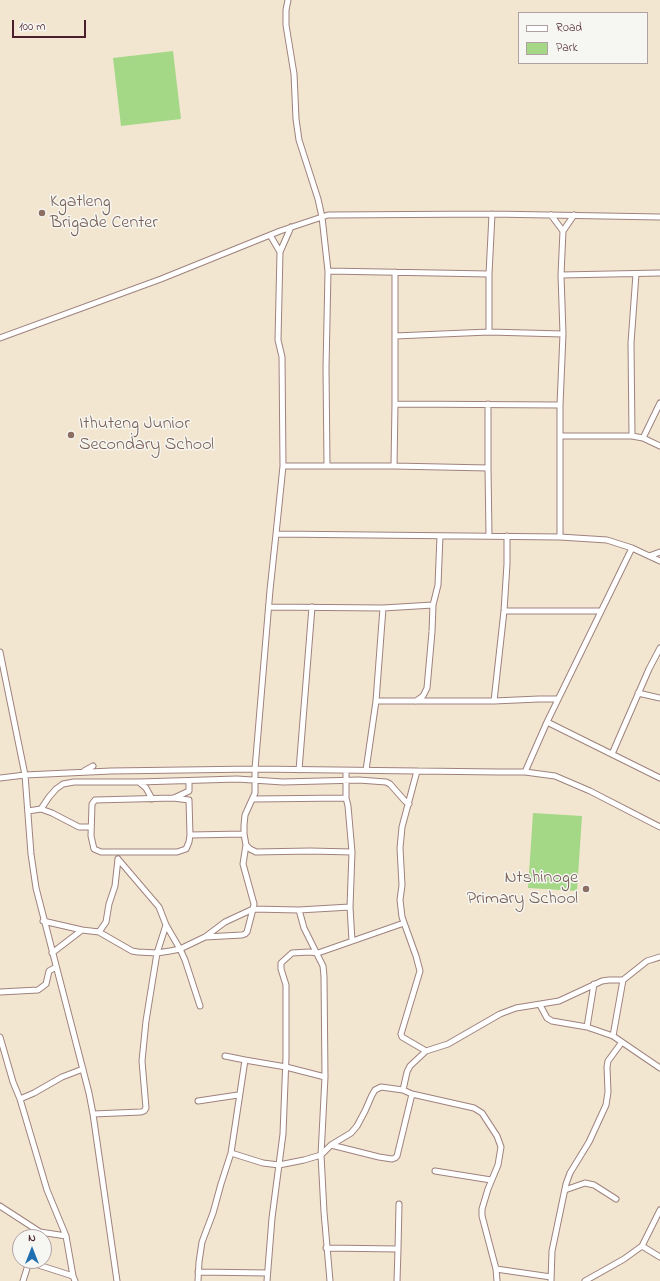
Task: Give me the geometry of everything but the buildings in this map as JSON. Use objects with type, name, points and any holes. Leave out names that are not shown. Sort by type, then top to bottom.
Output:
[{"type":"street","points":[[288,0],[286,25],[294,74],[296,118],[299,140],[308,171],[314,185],[322,217],[328,271],[326,368],[327,466]]},
{"type":"street","points":[[490,332],[489,274],[492,214]]},
{"type":"street","points":[[0,338],[161,279],[291,227],[322,217],[334,215],[492,214],[660,217]]},
{"type":"street","points":[[551,215],[563,231]]},
{"type":"street","points":[[560,537],[560,405],[563,334],[561,275],[563,231],[574,215]]},
{"type":"street","points":[[206,936],[245,934],[247,932],[254,904],[243,864],[246,845],[244,834],[245,815],[253,799],[255,781],[269,606],[283,466],[282,357],[278,340],[280,252],[291,227]]},
{"type":"street","points":[[270,235],[280,252]]},
{"type":"street","points":[[328,271],[489,274]]},
{"type":"street","points":[[394,466],[396,272]]},
{"type":"street","points":[[561,275],[660,273]]},
{"type":"street","points":[[632,436],[631,343],[636,274]]},
{"type":"street","points":[[395,336],[490,332],[563,334]]},
{"type":"street","points":[[643,438],[660,403]]},
{"type":"street","points":[[395,404],[560,405]]},
{"type":"street","points":[[488,404],[489,536]]},
{"type":"street","points":[[560,436],[632,436],[643,438],[660,446]]},
{"type":"street","points":[[283,466],[488,468]]},
{"type":"street","points":[[276,534],[507,536],[607,540],[632,548],[660,561]]},
{"type":"street","points":[[416,701],[423,696],[427,688],[433,605],[438,586],[440,536]]},
{"type":"street","points":[[494,701],[508,564],[507,536]]},
{"type":"street","points":[[525,772],[547,722],[632,548]]},
{"type":"street","points":[[649,556],[660,552]]},
{"type":"street","points":[[269,606],[383,608],[433,605]]},
{"type":"street","points":[[299,770],[312,607]]},
{"type":"street","points":[[366,770],[376,701],[383,608]]},
{"type":"street","points":[[504,611],[600,612]]},
{"type":"street","points":[[612,754],[638,693],[660,648]]},
{"type":"street","points":[[0,652],[25,775],[33,873],[43,921],[83,1069],[93,1114],[117,1281]]},
{"type":"street","points":[[638,693],[660,698]]},
{"type":"street","points":[[376,701],[494,701],[558,699]]},
{"type":"street","points":[[547,722],[660,778]]},
{"type":"street","points":[[81,773],[93,766]]},
{"type":"street","points":[[0,778],[25,775],[111,771],[255,769],[525,772],[555,776],[590,791],[660,827]]},
{"type":"street","points":[[346,771],[346,798],[352,852],[350,907],[352,941]]},
{"type":"street","points":[[417,771],[402,827],[400,848],[402,885],[400,909],[420,971],[401,1034],[402,1037],[426,1051]]},
{"type":"street","points":[[41,809],[48,797],[56,789],[63,784],[74,782],[237,779],[283,782],[359,780],[386,782],[390,784],[409,804]]},
{"type":"street","points":[[189,781],[190,835],[186,849],[177,852],[101,852],[94,849],[91,836],[91,827],[92,804],[95,800],[173,798],[189,800]]},
{"type":"street","points":[[139,782],[146,788],[152,799]]},
{"type":"street","points":[[173,798],[189,791]]},
{"type":"street","points":[[253,799],[346,798]]},
{"type":"street","points":[[28,811],[41,809],[79,827],[91,827]]},
{"type":"street","points":[[190,835],[244,834]]},
{"type":"street","points":[[246,845],[256,852],[352,852]]},
{"type":"street","points":[[99,932],[106,922],[109,904],[115,886],[118,859],[117,852]]},
{"type":"street","points":[[118,859],[159,907],[166,925],[180,949],[200,1006]]},
{"type":"street","points":[[43,921],[82,930],[99,932],[132,951],[157,953],[180,949],[206,936],[225,922],[253,908],[299,910],[350,907]]},
{"type":"street","points":[[299,910],[304,928],[323,966],[324,976],[325,1077],[321,1155],[326,1248],[330,1281]]},
{"type":"street","points":[[267,1281],[272,1218],[283,1134],[286,1067],[286,985],[281,969],[281,963],[292,953],[309,952],[318,954],[404,923]]},
{"type":"street","points":[[93,1114],[141,1112],[146,1108],[142,1062],[146,1021],[157,953],[166,925]]},
{"type":"street","points":[[52,953],[82,930]]},
{"type":"street","points":[[403,1090],[410,1066],[426,1051],[448,1044],[500,1014],[516,1008],[558,1001],[594,984],[609,980],[623,980],[647,961],[660,957]]},
{"type":"street","points":[[0,992],[38,990],[46,984],[49,971],[56,967]]},
{"type":"street","points":[[613,1036],[623,980]]},
{"type":"street","points":[[587,1027],[594,984]]},
{"type":"street","points":[[540,1005],[547,1018],[552,1021],[587,1027],[613,1036],[660,1068]]},
{"type":"street","points":[[0,1037],[47,1190],[66,1236],[74,1278]]},
{"type":"street","points":[[496,1269],[551,1279],[552,1250],[570,1173],[589,1142],[606,1105],[608,1092],[608,1061],[622,1042]]},
{"type":"street","points":[[225,1056],[286,1067],[325,1077]]},
{"type":"street","points":[[198,1281],[202,1242],[213,1213],[231,1153],[244,1060]]},
{"type":"street","points":[[20,1099],[62,1077],[83,1069]]},
{"type":"street","points":[[231,1153],[263,1163],[279,1165],[321,1155],[331,1145],[347,1136],[357,1126],[376,1090],[381,1087],[403,1090],[412,1094],[474,1108],[482,1113],[497,1136],[501,1147],[498,1165],[490,1180],[482,1209],[482,1216],[496,1269],[497,1281]]},
{"type":"street","points":[[331,1145],[380,1157],[395,1158],[397,1156],[412,1094]]},
{"type":"street","points":[[198,1101],[238,1095]]},
{"type":"street","points":[[435,1171],[490,1180]]},
{"type":"street","points":[[565,1190],[586,1182],[594,1185],[616,1199]]},
{"type":"street","points":[[397,1281],[399,1204]]},
{"type":"street","points":[[0,1206],[31,1229]]},
{"type":"street","points":[[585,1281],[624,1259],[642,1246],[660,1210]]},
{"type":"street","points":[[52,1235],[66,1236]]},
{"type":"street","points":[[642,1246],[660,1257]]},
{"type":"street","points":[[326,1248],[398,1249]]},
{"type":"street","points":[[23,1281],[27,1269]]},
{"type":"street","points":[[49,1269],[74,1278]]},
{"type":"street","points":[[198,1272],[267,1273]]},
{"type":"green space","points":[[173,51],[181,119],[121,126],[113,58]]},
{"type":"green space","points":[[533,813],[582,816],[577,891],[528,888]]},
{"type":"place","name":"Kgatleng Brigade Center","points":[[42,213]]},
{"type":"place","name":"Ithuteng Junior Secondary School","points":[[71,435]]},
{"type":"place","name":"Ntshinoge Primary School","points":[[586,889]]}]
